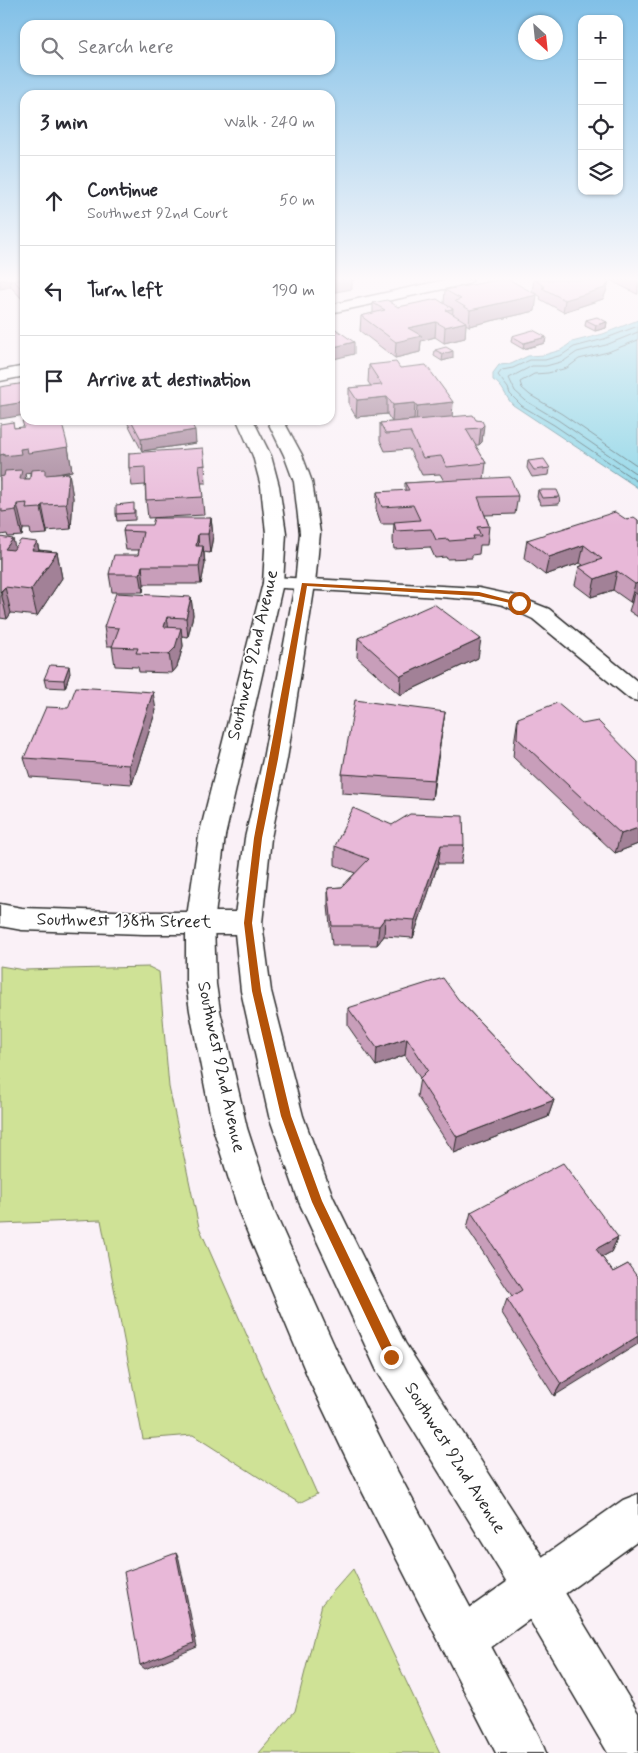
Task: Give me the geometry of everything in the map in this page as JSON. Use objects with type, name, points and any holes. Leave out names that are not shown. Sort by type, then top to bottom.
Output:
[{"type":"street","points":[[0,376],[20,372]]},
{"type":"street","name":"Southwest 92nd Avenue","points":[[247,425],[262,456],[270,486],[276,533],[273,582],[212,836],[200,923],[201,984],[205,1011],[230,1128],[257,1212],[324,1368],[378,1478],[522,1753]]},
{"type":"street","name":"Southwest 92nd Avenue","points":[[278,425],[293,455],[303,482],[310,533],[305,584],[258,838],[248,923],[256,991],[286,1116],[317,1202],[391,1357],[538,1589],[635,1753]]},
{"type":"street","points":[[273,582],[484,594],[509,600],[541,614],[638,694]]},
{"type":"street","name":"Southwest 138th Street","points":[[0,914],[22,919],[248,923]]},
{"type":"street","points":[[463,1640],[538,1589],[638,1515]]},
{"type":"green space","points":[[0,966],[24,970],[149,967],[159,972],[169,1087],[199,1227],[317,1494],[299,1503],[193,1435],[143,1439],[101,1220],[0,1224]]},
{"type":"green space","points":[[353,1569],[440,1753],[259,1753],[295,1711],[322,1604]]},
{"type":"water","points":[[516,362],[638,362],[638,488],[513,405],[500,385],[493,380],[493,373],[499,365]]},
{"type":"building","points":[[396,362],[400,368],[426,365],[453,402],[417,406],[415,403],[393,405],[387,397],[357,400],[349,388],[382,385],[369,365]]},
{"type":"building","points":[[20,384],[20,403],[0,406],[0,387]]},
{"type":"building","points":[[473,415],[476,420],[482,421],[484,425],[481,428],[466,429],[486,463],[447,467],[441,456],[423,458],[410,432],[386,434],[380,423]]},
{"type":"building","points":[[13,422],[14,428],[24,427],[23,425],[62,425],[68,447],[28,453],[27,448],[20,449],[21,454],[0,455],[0,424]]},
{"type":"building","points":[[134,425],[192,425],[195,430],[141,439]]},
{"type":"building","points":[[203,448],[205,465],[199,466],[203,497],[146,500],[145,467],[129,468],[129,453]]},
{"type":"building","points":[[544,459],[550,468],[534,470],[528,461]]},
{"type":"building","points":[[45,469],[45,475],[69,473],[66,504],[42,505],[41,508],[26,509],[27,503],[17,504],[16,510],[2,512],[2,509],[0,509],[0,477],[4,476],[5,471],[22,470],[20,479],[30,479],[31,470]]},
{"type":"building","points":[[510,477],[518,496],[478,497],[489,526],[477,527],[481,536],[473,536],[474,539],[436,540],[431,529],[396,531],[394,522],[420,520],[413,505],[382,507],[377,492],[409,490],[405,483]]},
{"type":"building","points":[[538,490],[557,490],[560,497],[542,498]]},
{"type":"building","points":[[134,503],[134,513],[116,514],[116,505]]},
{"type":"building","points":[[615,512],[627,520],[634,517],[638,520],[638,583],[635,584],[617,571],[595,579],[579,567],[602,559],[584,545],[549,557],[527,540]]},
{"type":"building","points":[[154,518],[211,518],[208,534],[198,534],[196,546],[203,546],[199,566],[142,566],[140,574],[109,574],[114,555],[138,555],[143,532],[123,531],[125,525],[152,525]]},
{"type":"building","points":[[0,537],[13,539],[5,549],[13,550],[21,540],[37,542],[32,550],[57,552],[31,590],[5,587],[0,592]]},
{"type":"building","points":[[116,593],[191,597],[186,618],[167,617],[164,627],[181,628],[175,648],[169,654],[136,653],[138,648],[112,647],[119,628],[104,627]]},
{"type":"building","points":[[434,604],[481,639],[401,676],[358,638]]},
{"type":"building","points":[[50,665],[69,666],[64,680],[44,679]]},
{"type":"building","points":[[76,687],[153,692],[129,765],[24,758],[46,707],[68,708]]},
{"type":"building","points":[[355,700],[445,712],[434,780],[342,774]]},
{"type":"building","points":[[557,703],[582,724],[598,721],[638,762],[638,828],[621,834],[517,738],[518,718]]},
{"type":"building","points":[[353,808],[392,825],[410,814],[463,816],[464,845],[441,845],[415,920],[385,918],[379,926],[332,926],[328,888],[342,887],[369,859],[335,846]]},
{"type":"building","points":[[443,978],[458,999],[554,1100],[457,1137],[419,1079],[428,1070],[407,1038],[377,1048],[348,1008]]},
{"type":"building","points":[[563,1163],[618,1237],[596,1249],[613,1272],[628,1264],[638,1278],[638,1336],[561,1384],[507,1299],[522,1290],[471,1212]]},
{"type":"building","points":[[176,1553],[194,1643],[140,1665],[124,1572]]},
{"type":"route","points":[[391,1357],[317,1202],[286,1116],[256,991],[248,923],[258,838],[305,584],[479,594],[500,597],[519,603]]}]
